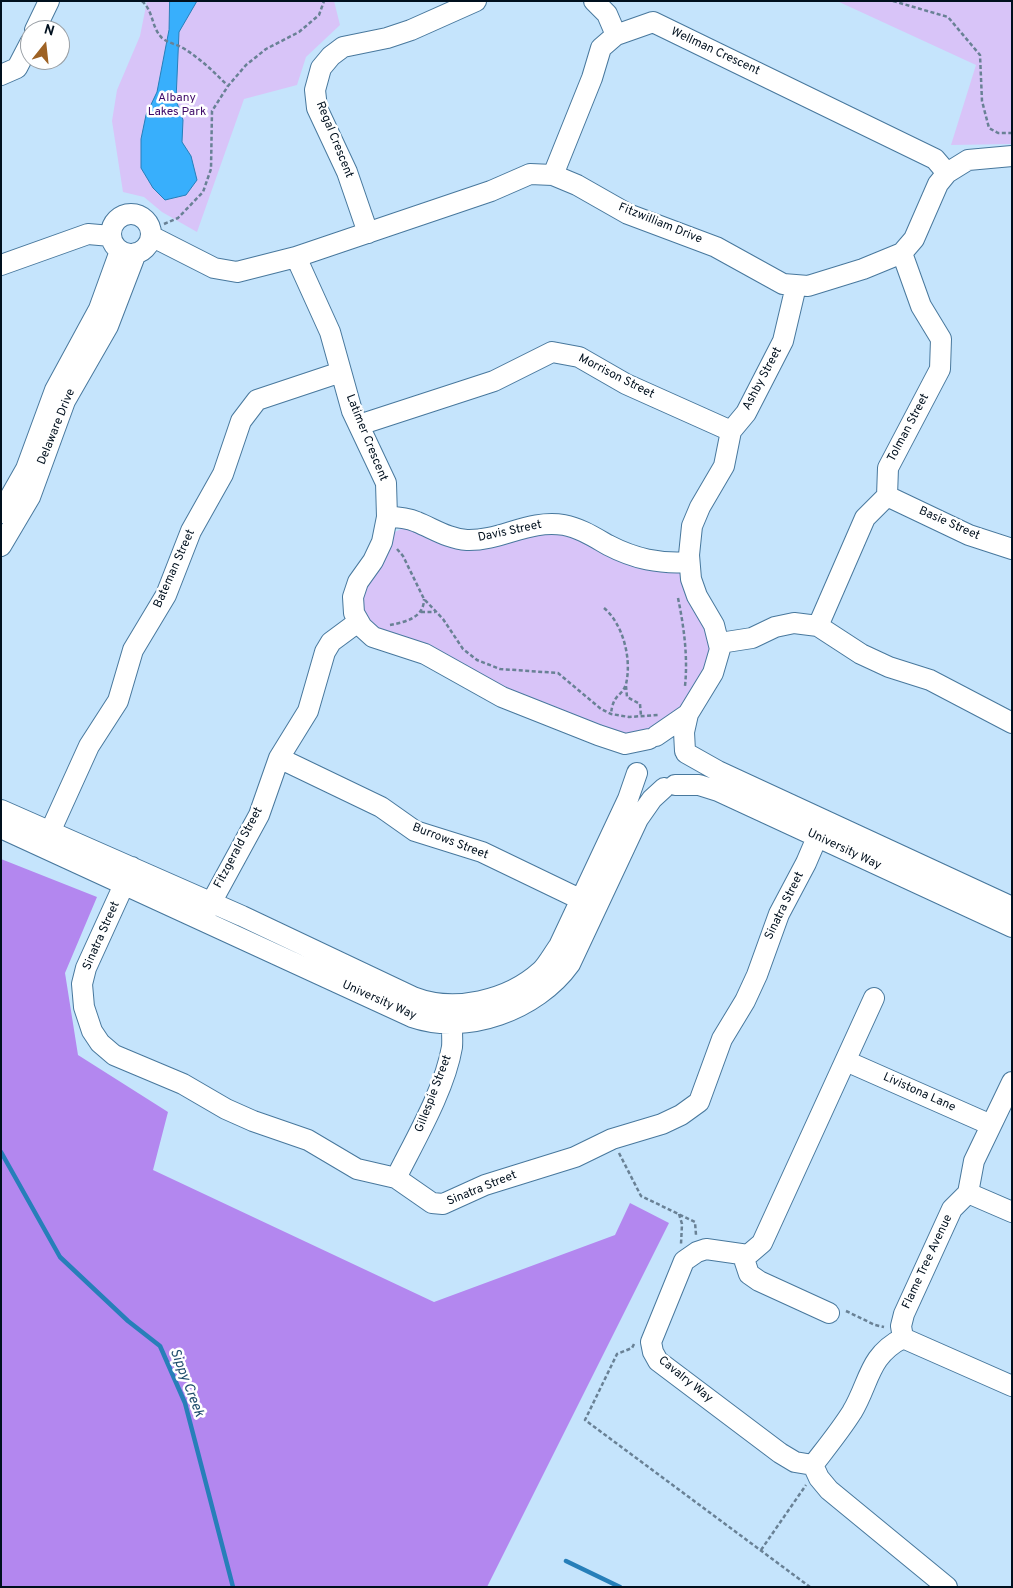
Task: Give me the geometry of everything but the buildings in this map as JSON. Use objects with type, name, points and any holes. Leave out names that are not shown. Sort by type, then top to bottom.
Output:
[{"type":"street","points":[[40,20],[49,1]]},
{"type":"street","name":"Regal Crescent","points":[[368,233],[347,172],[317,108],[315,90],[321,68],[331,56],[343,47],[387,38],[412,30],[476,1]]},
{"type":"street","points":[[594,1],[607,14],[616,35]]},
{"type":"street","name":"Wellman Crescent","points":[[553,175],[592,78],[601,48],[616,35],[653,22],[926,154],[934,159],[947,173]]},
{"type":"street","points":[[1,75],[17,68],[20,62]]},
{"type":"street","points":[[902,253],[914,238],[938,184],[947,173],[968,160],[1012,156]]},
{"type":"street","name":"Fitzwilliam Drive","points":[[151,232],[214,268],[237,272],[296,257],[368,233],[491,191],[530,174],[553,175],[577,185],[628,214],[716,246],[770,278],[796,286],[819,284],[902,253]]},
{"type":"street","points":[[3,260],[88,234],[122,247],[148,245],[151,232],[144,218],[138,215],[124,215],[112,226],[122,247]]},
{"type":"street","name":"Delaware Drive","points":[[1,513],[26,468],[55,390],[99,309],[122,247]]},
{"type":"street","name":"Delaware Drive","points":[[1,546],[30,497],[66,402],[108,326],[122,247]]},
{"type":"street","name":"Tolman Street","points":[[887,496],[888,468],[940,369],[941,339],[921,306],[902,253]]},
{"type":"street","name":"Latimer Crescent","points":[[296,257],[330,332],[352,411],[386,483],[387,516],[380,548],[355,589],[352,602],[364,628]]},
{"type":"street","name":"Ashby Street","points":[[720,643],[714,625],[697,596],[690,571],[690,540],[694,521],[724,466],[731,431],[746,412],[783,341],[796,286]]},
{"type":"street","name":"Morrison Street","points":[[359,425],[494,381],[552,352],[579,357],[626,384],[731,431]]},
{"type":"street","name":"Bateman Street","points":[[47,838],[89,746],[118,701],[133,650],[166,595],[191,531],[224,474],[241,421],[257,400],[341,372]]},
{"type":"street","points":[[818,626],[865,518],[887,496]]},
{"type":"street","name":"Basie Street","points":[[887,496],[969,535],[1012,549]]},
{"type":"street","name":"Davis Street","points":[[387,516],[412,520],[448,536],[466,540],[488,539],[538,524],[562,524],[580,530],[619,550],[645,560],[664,563],[690,571]]},
{"type":"street","points":[[598,735],[621,754],[648,785],[669,787],[686,771],[684,732],[688,714],[716,666],[720,643],[752,638],[775,626],[794,622],[818,626],[861,654],[889,667],[930,680],[999,719],[1012,724]]},
{"type":"street","points":[[364,628],[424,654],[494,693],[598,735],[625,744],[664,736],[675,740],[685,752]]},
{"type":"street","name":"Fitzgerald Street","points":[[202,920],[259,815],[279,758],[308,711],[325,652],[331,642],[364,628]]},
{"type":"street","points":[[636,772],[636,754],[640,746],[688,714]]},
{"type":"street","name":"University Way","points":[[685,752],[820,829],[1012,927]]},
{"type":"street","name":"Burrows Street","points":[[279,758],[381,807],[415,831],[482,852],[588,903]]},
{"type":"street","name":"University Way","points":[[128,876],[211,902],[413,997],[432,1003],[451,1014],[482,1020],[511,1010],[545,991],[570,964],[588,903],[628,799],[636,772]]},
{"type":"street","name":"University Way","points":[[588,903],[644,809],[669,787],[699,785],[820,829],[1012,907]]},
{"type":"street","name":"University Way","points":[[1,810],[47,838],[128,876],[202,920],[412,1017],[425,1022],[451,1014]]},
{"type":"street","name":"University Way","points":[[1,828],[47,838]]},
{"type":"street","name":"Sinatra Street","points":[[128,876],[86,968],[82,984],[84,1007],[92,1031],[100,1043],[114,1055],[184,1084],[226,1109],[253,1121],[308,1140],[357,1169],[396,1178],[432,1203],[443,1204],[485,1185],[575,1156],[612,1139],[668,1121],[681,1115],[699,1102],[722,1039],[745,1001],[757,975],[779,914],[806,863],[820,829]]},
{"type":"street","points":[[688,1251],[715,1248],[743,1256],[756,1250],[762,1242],[874,998]]},
{"type":"street","name":"Gillespie Street","points":[[396,1178],[429,1114],[447,1064],[452,1045],[451,1014]]},
{"type":"street","name":"Livistona Lane","points":[[846,1060],[991,1125]]},
{"type":"street","points":[[1012,1082],[974,1161],[968,1193],[1012,1212]]},
{"type":"street","name":"Flame Tree Avenue","points":[[902,1338],[901,1326],[904,1314],[952,1209],[968,1193]]},
{"type":"street","name":"Cavalry Way","points":[[688,1251],[651,1342],[652,1352],[658,1361],[810,1475]]},
{"type":"street","points":[[743,1256],[749,1274],[759,1281],[829,1313]]},
{"type":"street","points":[[947,1587],[829,1490],[819,1478],[810,1475],[851,1412],[880,1354],[888,1346],[902,1338],[1012,1386]]},
{"type":"path","points":[[142,1],[150,8],[155,31],[164,40],[182,47],[208,65],[228,86]]},
{"type":"path","points":[[151,232],[178,218],[203,192],[211,169],[212,112],[228,86],[246,65],[266,49],[299,32],[319,15],[324,1]]},
{"type":"path","points":[[894,1],[948,18],[980,55],[982,101],[989,128],[998,133],[1012,133]]},
{"type":"path","points":[[394,547],[403,556],[424,599],[434,612],[444,620],[463,650],[482,663],[509,670],[558,673],[601,710],[611,714],[629,718],[664,715]]},
{"type":"path","points":[[683,694],[687,670],[684,631],[678,595],[690,571]]},
{"type":"path","points":[[364,628],[410,620],[419,613],[424,599]]},
{"type":"path","points":[[604,608],[615,618],[622,636],[626,656],[628,698]]},
{"type":"path","points":[[419,613],[434,612]]},
{"type":"path","points":[[611,714],[612,702],[626,684]]},
{"type":"path","points":[[619,693],[639,702],[641,716]]},
{"type":"path","points":[[612,1139],[640,1196],[695,1222],[688,1251]]},
{"type":"path","points":[[679,1214],[688,1251]]},
{"type":"path","points":[[829,1313],[838,1308],[875,1325],[884,1327],[887,1323]]},
{"type":"path","points":[[635,1340],[632,1348],[618,1354],[585,1420],[810,1587]]},
{"type":"path","points":[[761,1550],[810,1475]]},
{"type":"green space","name":"Albany Lakes Park","points":[[147,1],[334,1],[340,25],[306,57],[297,85],[244,99],[197,232],[162,212],[144,197],[123,192],[112,121],[117,90],[140,36]]},
{"type":"green space","points":[[837,1],[1012,1],[1012,144],[951,145],[976,65]]},
{"type":"green space","points":[[405,527],[419,530],[550,529],[678,572],[684,579],[708,625],[712,657],[685,709],[634,738],[519,698],[369,625],[359,598],[393,533]]},
{"type":"shaded area","points":[[1,859],[97,897],[65,973],[78,1055],[168,1112],[153,1170],[434,1302],[615,1235],[630,1203],[669,1223],[487,1587],[1,1587]]},
{"type":"water","points":[[170,1],[197,1],[179,32],[176,100],[183,120],[182,142],[191,156],[197,180],[186,195],[165,200],[153,188],[141,168],[141,139],[146,115],[157,92],[169,30]]},
{"type":"waterway","name":"Sippy Creek","points":[[1,1152],[60,1257],[128,1321],[160,1346],[185,1403],[233,1587]]},
{"type":"waterway","points":[[566,1561],[620,1587]]}]
